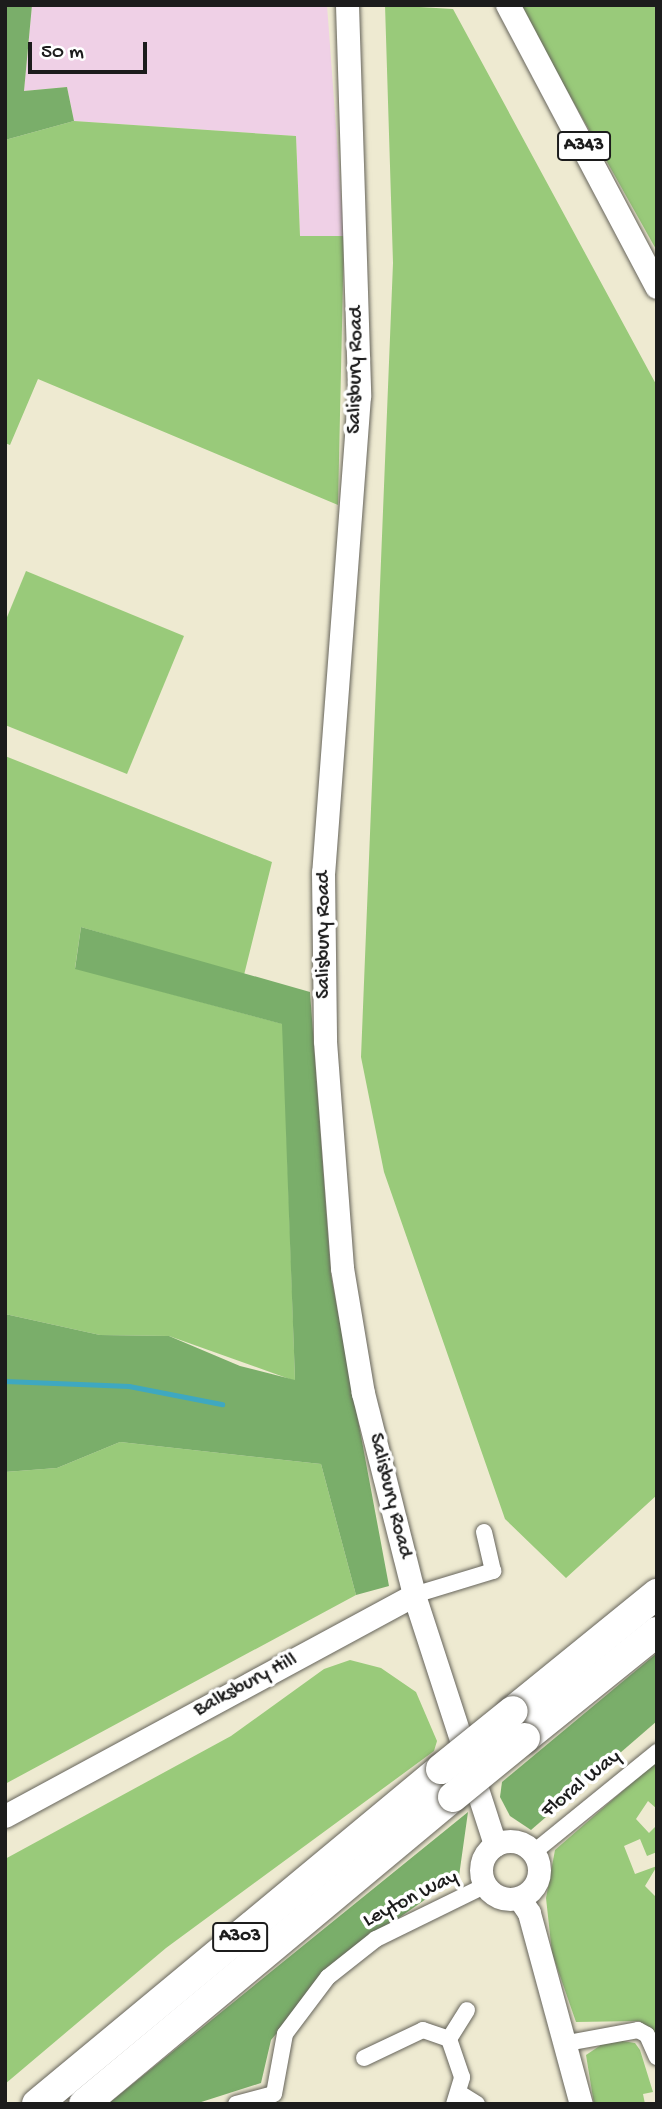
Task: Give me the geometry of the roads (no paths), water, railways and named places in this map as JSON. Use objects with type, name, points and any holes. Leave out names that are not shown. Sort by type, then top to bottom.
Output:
[{"type":"highway","name":"A303","points":[[84,2104],[453,1797],[519,1725],[657,1594]]},
{"type":"highway","name":"A303","points":[[37,2104],[441,1769],[519,1725],[657,1632]]},
{"type":"main road","name":"A343","points":[[508,5],[657,287]]},
{"type":"street","name":"Salisbury Road","points":[[347,5],[359,396],[323,872],[326,1041],[342,1268],[363,1393],[414,1595],[495,1845]]},
{"type":"street","name":"Balksbury Hill","points":[[5,1815],[414,1595],[494,1571],[484,1532]]},
{"type":"street","name":"Floral Way","points":[[534,1852],[657,1752]]},
{"type":"street","points":[[520,1842],[534,1852],[538,1879],[519,1898],[500,1897],[486,1885],[481,1868],[495,1845],[520,1842]]},
{"type":"street","name":"Leyton Way","points":[[236,2104],[276,2099],[285,2034],[328,1977],[376,1939],[486,1885]]},
{"type":"street","points":[[519,1898],[529,1913],[562,2044],[581,2104]]},
{"type":"street","points":[[449,2039],[467,2010]]},
{"type":"street","points":[[364,2058],[423,2030],[449,2039]]},
{"type":"street","points":[[562,2044],[638,2030],[647,2035],[657,2057]]},
{"type":"street","points":[[449,2039],[462,2077],[457,2099],[477,2104]]},
{"type":"waterway","points":[[5,1381],[129,1386],[222,1404]]}]
